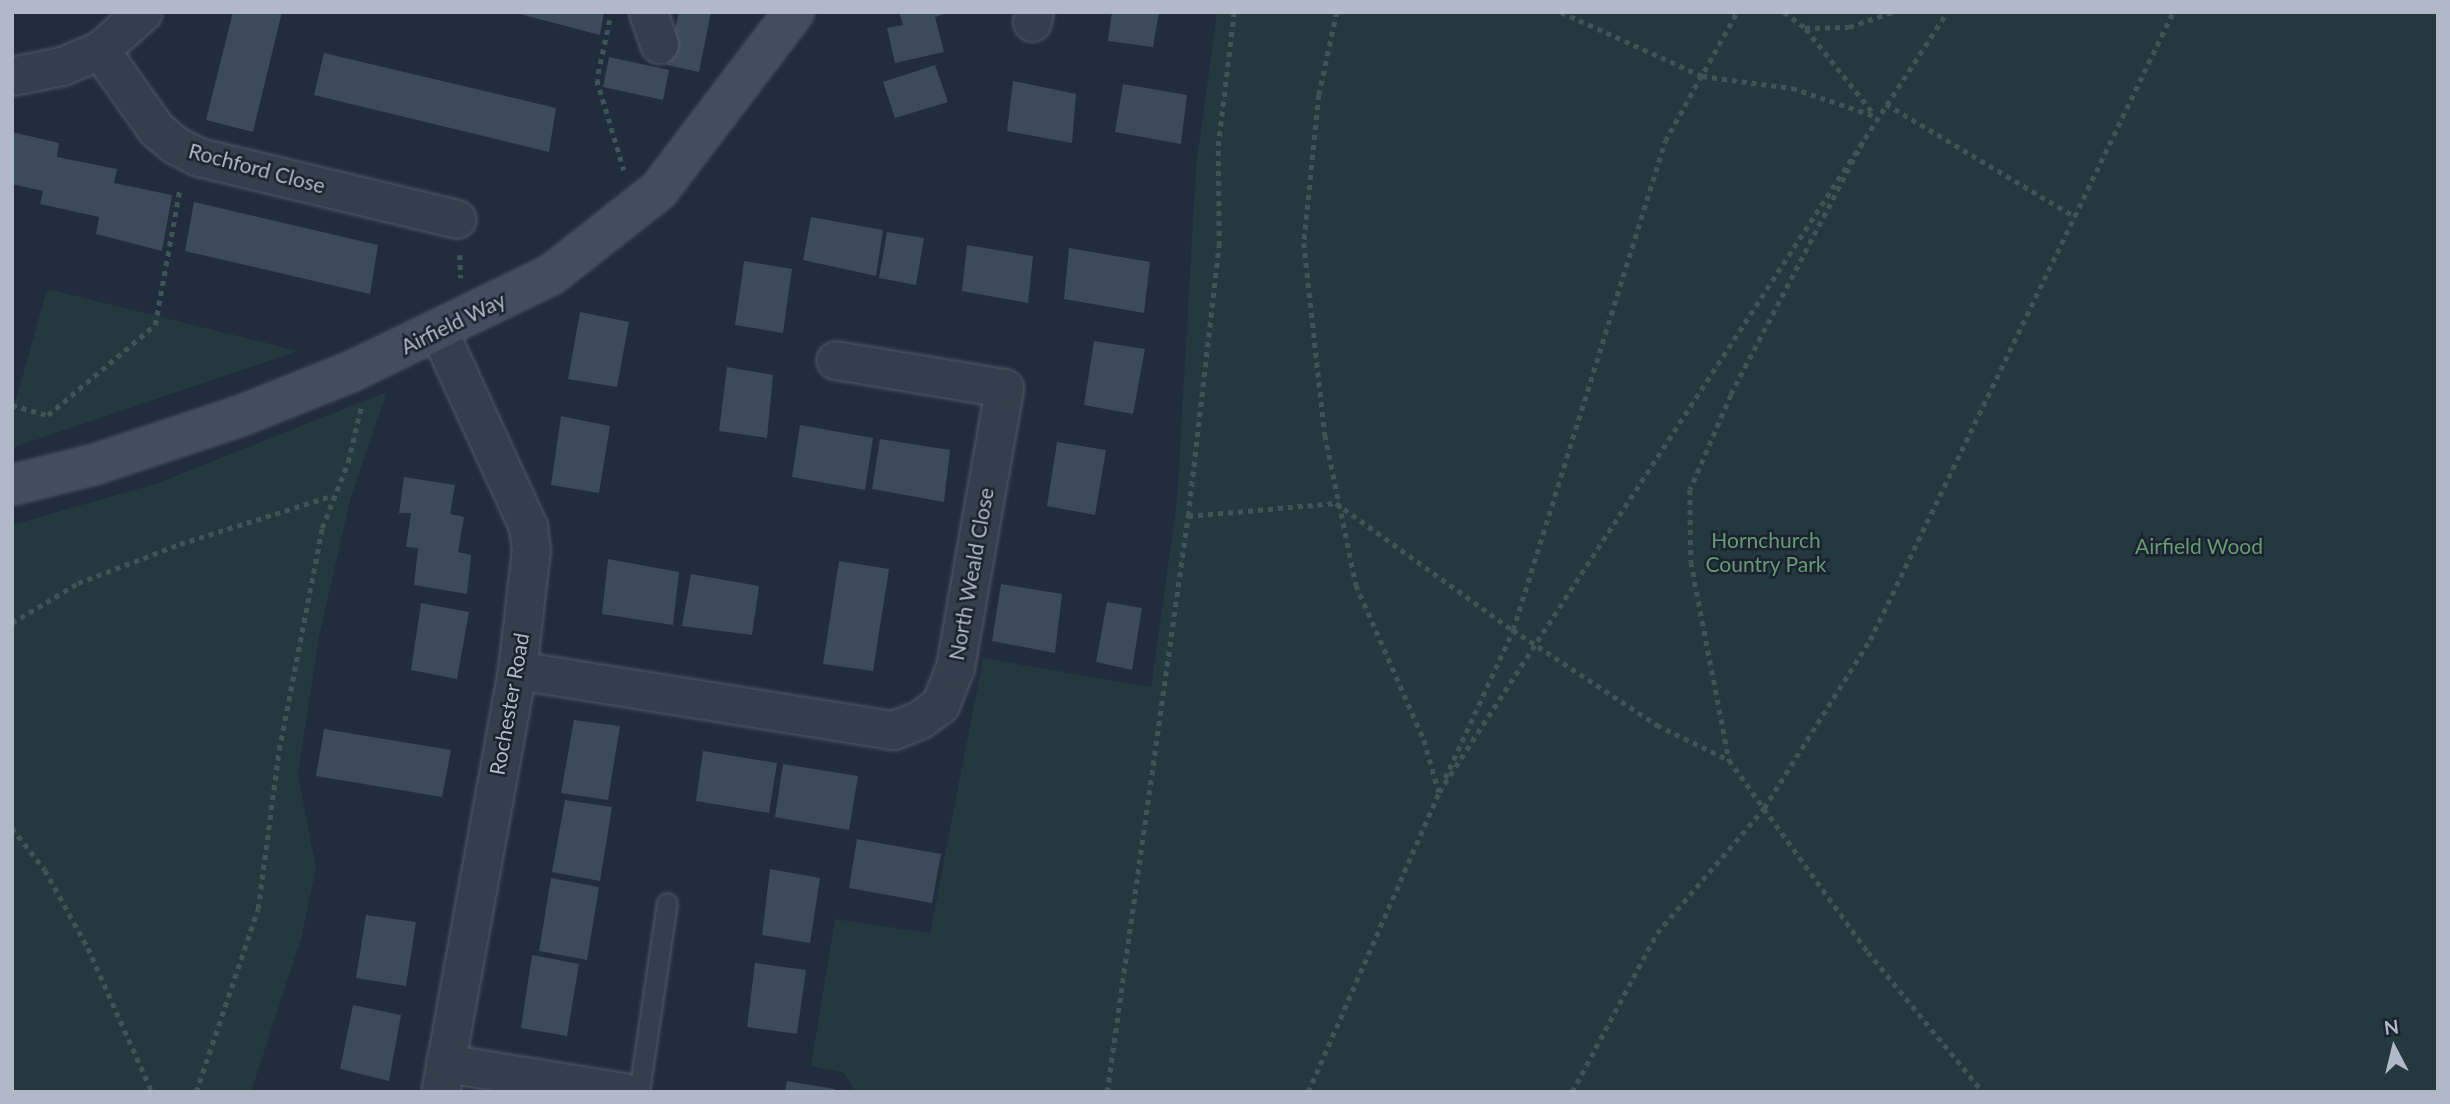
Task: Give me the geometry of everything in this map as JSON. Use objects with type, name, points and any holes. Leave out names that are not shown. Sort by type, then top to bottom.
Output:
[{"type":"street","points":[[12,76],[62,66],[100,50],[143,12]]},
{"type":"street","name":"Airfield Way","points":[[12,485],[105,461],[351,372],[439,332],[551,275],[659,190],[794,12]]},
{"type":"street","name":"Rochford Close","points":[[100,50],[156,129],[187,151],[457,219]]},
{"type":"street","name":"Rochester Road","points":[[439,332],[528,526],[530,575],[517,670],[442,1077]]},
{"type":"street","name":"North Weald Close","points":[[517,670],[893,730],[919,720],[940,705],[955,667],[1004,388],[835,360]]},
{"type":"street","points":[[442,1077],[624,1092]]},
{"type":"lane","points":[[639,1092],[667,903]]},
{"type":"path","points":[[612,12],[597,80],[635,208]]},
{"type":"path","points":[[1107,1092],[1188,516],[1219,246],[1218,146],[1234,12]]},
{"type":"path","points":[[1337,12],[1319,95],[1304,243],[1336,503],[1356,585],[1424,740],[1439,792]]},
{"type":"path","points":[[1561,12],[1702,76],[1792,88],[1877,117]]},
{"type":"path","points":[[1308,1092],[1513,630],[1665,141],[1737,12]]},
{"type":"path","points":[[1784,12],[1805,28],[1877,117]]},
{"type":"path","points":[[1805,28],[1849,27],[1892,12]]},
{"type":"path","points":[[1439,792],[1539,644],[1947,12]]},
{"type":"path","points":[[1572,1092],[1657,933],[1764,808],[1870,640],[2173,12]]},
{"type":"path","points":[[1886,104],[2074,216]]},
{"type":"path","points":[[1877,117],[1731,395],[1690,490],[1691,562],[1729,760],[1868,952],[1983,1092]]},
{"type":"path","points":[[12,405],[48,415],[155,326],[187,151]]},
{"type":"path","points":[[196,1092],[258,909],[279,750],[331,496],[348,462],[363,413],[351,372]]},
{"type":"path","points":[[12,624],[78,583],[180,544],[331,496]]},
{"type":"path","points":[[1188,516],[1336,503],[1513,630],[1539,644],[1657,725],[1729,760]]},
{"type":"path","points":[[12,828],[45,870],[88,948],[152,1092]]},
{"type":"green space","name":"Hornchurch Country Park","points":[[1217,12],[2438,12],[2438,1092],[856,1092],[844,1073],[811,1066],[835,919],[930,933],[983,658],[1151,687],[1177,501],[1196,167]]},
{"type":"green space","points":[[47,290],[298,351],[12,448],[12,413]]},
{"type":"green space","points":[[387,392],[351,497],[319,637],[298,774],[316,868],[301,939],[251,1092],[12,1092],[12,525],[158,483]]},
{"type":"building","points":[[233,12],[282,12],[253,132],[206,120]]},
{"type":"building","points":[[512,12],[604,12],[600,35]]},
{"type":"building","points":[[679,12],[711,12],[699,72],[667,65]]},
{"type":"building","points":[[899,12],[951,12],[935,17],[944,52],[895,63],[887,28],[903,25]]},
{"type":"building","points":[[1112,12],[1159,12],[1153,47],[1108,41]]},
{"type":"building","points":[[324,53],[556,108],[549,152],[314,95]]},
{"type":"building","points":[[609,57],[669,70],[663,100],[603,87]]},
{"type":"building","points":[[935,65],[948,102],[895,118],[883,82]]},
{"type":"building","points":[[1013,81],[1076,94],[1072,143],[1007,131]]},
{"type":"building","points":[[1123,84],[1187,95],[1181,144],[1115,132]]},
{"type":"building","points":[[12,132],[59,143],[57,157],[117,169],[114,183],[172,195],[162,251],[96,234],[99,217],[40,204],[43,191],[12,184]]},
{"type":"building","points":[[194,202],[378,245],[370,294],[185,251]]},
{"type":"building","points":[[811,217],[883,230],[876,276],[803,260]]},
{"type":"building","points":[[887,232],[924,238],[916,285],[879,278]]},
{"type":"building","points":[[967,245],[1033,256],[1028,303],[962,291]]},
{"type":"building","points":[[1069,248],[1150,262],[1144,313],[1064,299]]},
{"type":"building","points":[[744,261],[792,269],[783,333],[735,325]]},
{"type":"building","points":[[580,312],[629,322],[617,387],[568,379]]},
{"type":"building","points":[[1094,341],[1145,349],[1133,414],[1084,405]]},
{"type":"building","points":[[727,367],[773,375],[767,438],[719,431]]},
{"type":"building","points":[[561,416],[610,426],[599,493],[551,485]]},
{"type":"building","points":[[800,425],[873,438],[865,490],[792,477]]},
{"type":"building","points":[[880,439],[950,450],[944,502],[872,489]]},
{"type":"building","points":[[1057,442],[1106,450],[1095,515],[1047,506]]},
{"type":"building","points":[[404,477],[455,485],[450,514],[464,517],[458,552],[471,555],[467,594],[414,585],[418,548],[406,547],[411,513],[399,513]]},
{"type":"building","points":[[608,559],[679,572],[673,625],[602,614]]},
{"type":"building","points":[[839,561],[889,569],[873,671],[823,664]]},
{"type":"building","points":[[691,574],[759,586],[752,635],[682,626]]},
{"type":"building","points":[[1001,584],[1062,594],[1055,653],[992,641]]},
{"type":"building","points":[[1107,602],[1142,608],[1132,670],[1096,662]]},
{"type":"building","points":[[421,603],[469,612],[457,679],[411,670]]},
{"type":"building","points":[[574,720],[620,726],[608,800],[561,793]]},
{"type":"building","points":[[324,729],[451,750],[442,797],[316,776]]},
{"type":"building","points":[[703,751],[777,763],[769,813],[696,801]]},
{"type":"building","points":[[783,764],[858,776],[849,830],[775,817]]},
{"type":"building","points":[[565,800],[612,807],[600,881],[552,872]]},
{"type":"building","points":[[857,839],[941,854],[932,903],[849,888]]},
{"type":"building","points":[[770,869],[820,878],[810,943],[762,935]]},
{"type":"building","points":[[551,878],[599,887],[587,960],[539,951]]},
{"type":"building","points":[[366,915],[416,922],[406,986],[356,978]]},
{"type":"building","points":[[532,955],[579,964],[567,1036],[521,1028]]},
{"type":"building","points":[[755,963],[806,970],[797,1034],[747,1027]]},
{"type":"building","points":[[353,1005],[401,1015],[389,1081],[340,1069]]},
{"type":"building","points":[[787,1081],[835,1089],[834,1092],[785,1092]]},
{"type":"park label","name":"Airfield Wood","points":[[2199,546]]}]
